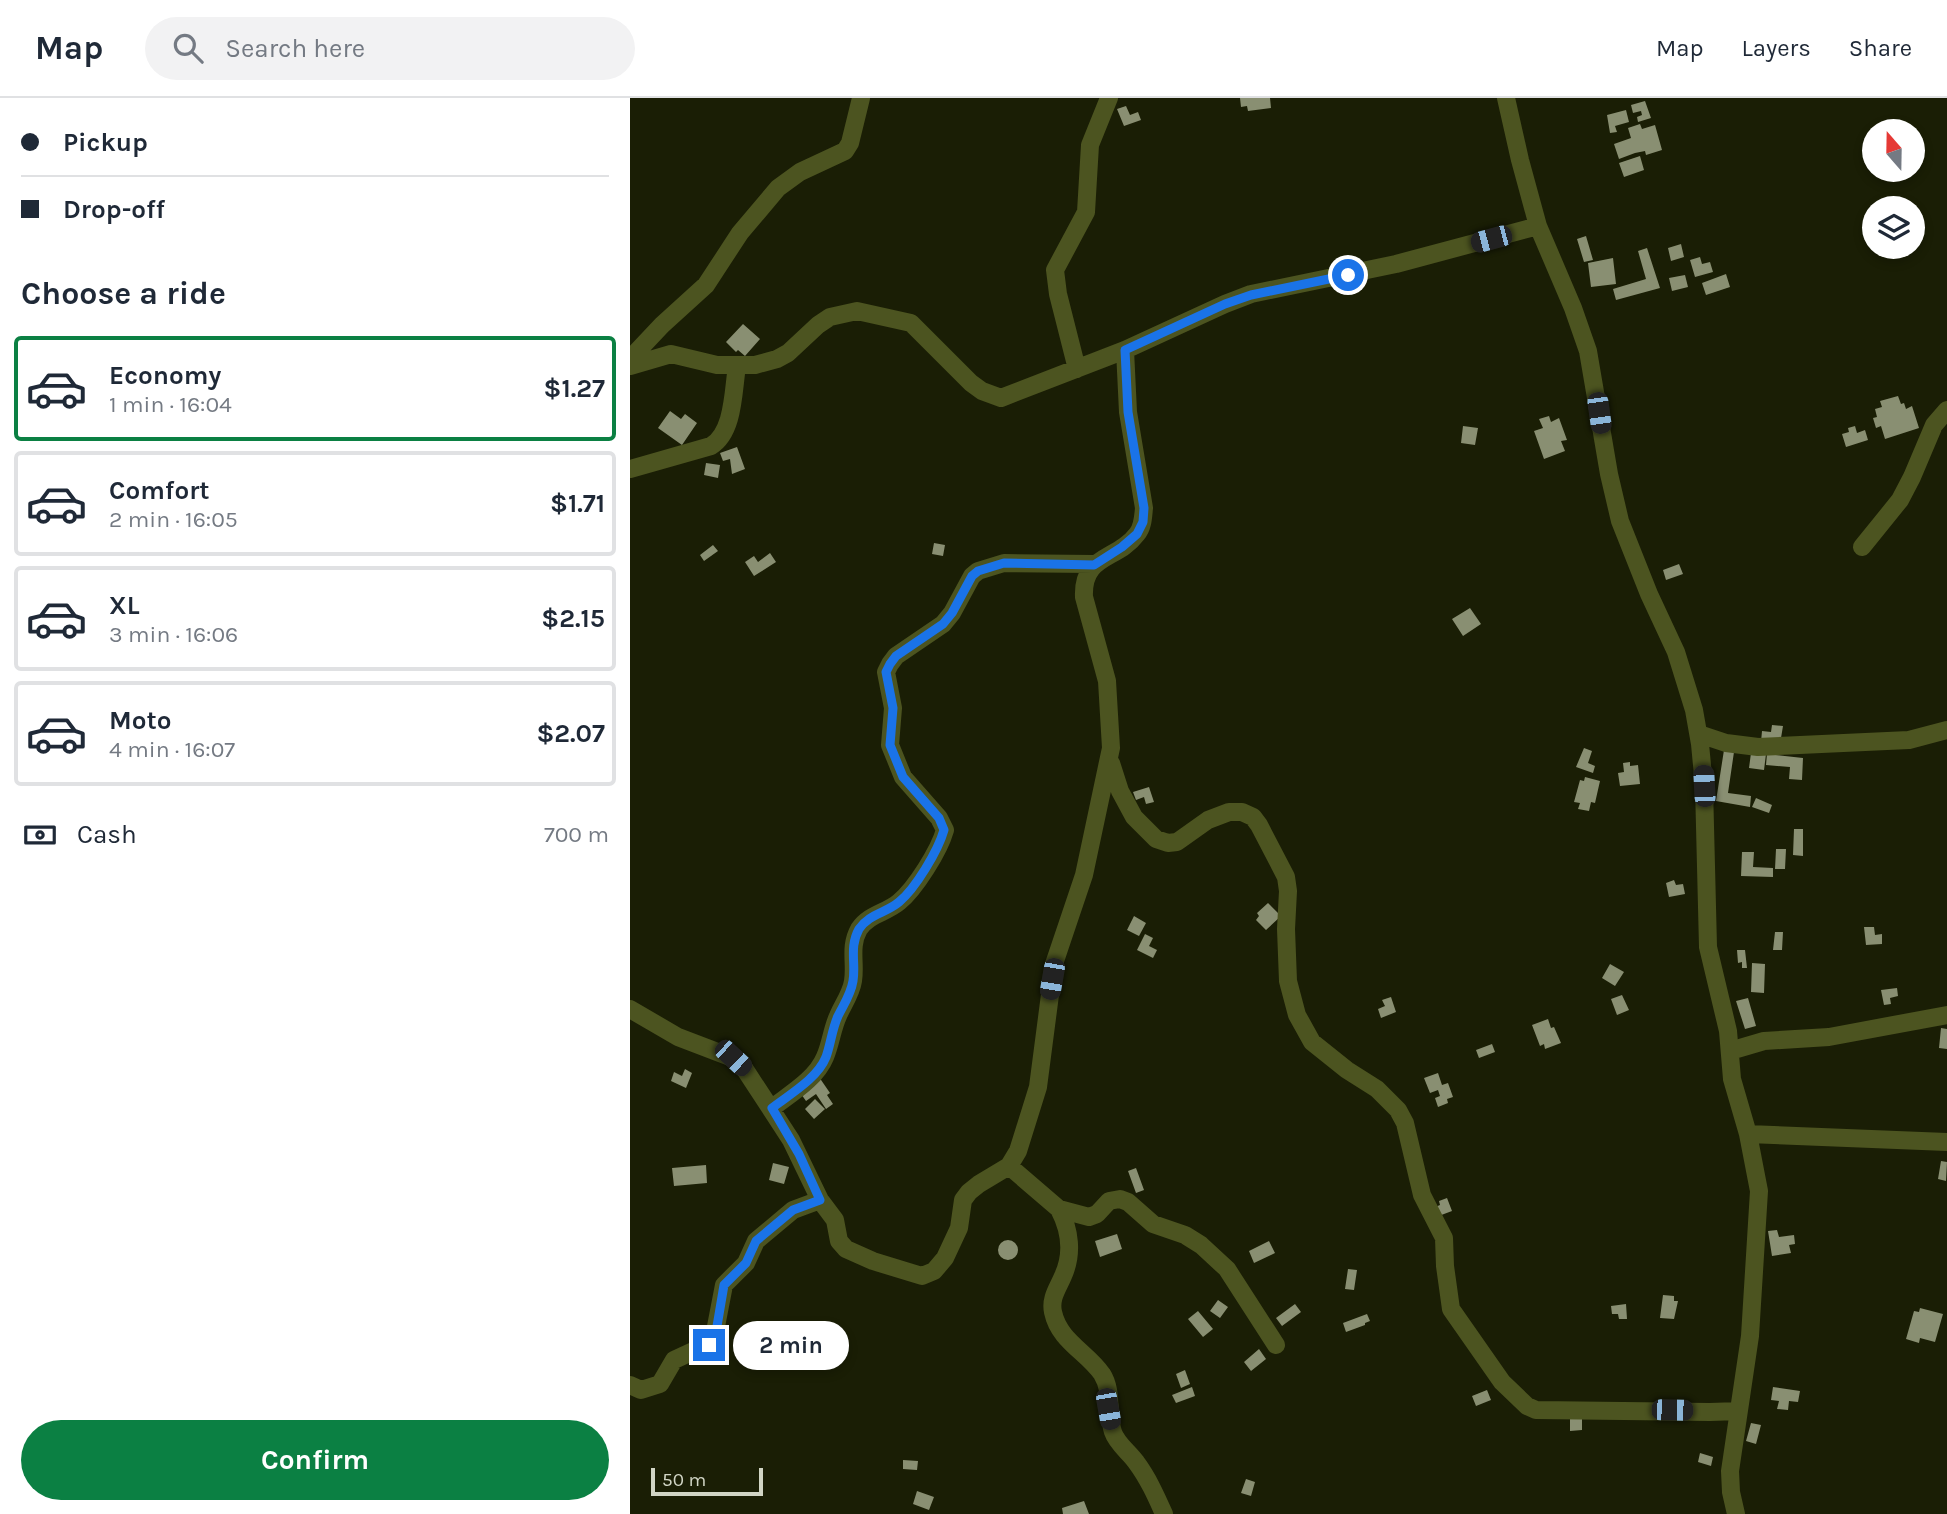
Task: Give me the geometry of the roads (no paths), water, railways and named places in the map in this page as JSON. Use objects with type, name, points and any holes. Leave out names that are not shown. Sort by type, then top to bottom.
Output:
[{"type":"street","points":[[634,347],[706,285],[750,219],[778,188],[800,172],[845,151],[850,143],[861,98]]},
{"type":"street","points":[[1077,369],[1058,294],[1055,270],[1086,212],[1090,145],[1109,98]]},
{"type":"street","points":[[1506,98],[1538,226],[1588,351],[1609,474],[1620,521],[1676,652],[1699,734],[1704,786],[1708,947],[1724,1014],[1732,1079],[1748,1134],[1759,1191],[1750,1336],[1730,1471],[1736,1514]]},
{"type":"street","points":[[630,366],[671,354],[717,365],[755,365],[788,353],[830,317],[857,311],[911,323],[971,383],[992,396],[1008,397],[1251,295],[1396,264],[1538,226]]},
{"type":"street","points":[[630,1009],[678,1037],[733,1058],[744,1068],[799,1154],[820,1200],[835,1220],[839,1241],[846,1249],[873,1261],[922,1276],[934,1271],[945,1258],[959,1228],[963,1200],[969,1192],[1009,1166],[1024,1137],[1038,1087],[1054,964],[1084,875],[1110,759],[1107,681],[1084,597],[1084,585],[1086,573],[1130,541],[1143,522],[1141,481],[1128,412],[1125,350]]},
{"type":"street","points":[[630,469],[718,442],[728,419],[737,366]]},
{"type":"street","points":[[1862,547],[1900,499],[1934,425],[1947,410]]},
{"type":"street","points":[[772,1108],[804,1083],[825,1057],[838,1017],[853,985],[852,951],[859,930],[875,914],[895,905],[907,894],[936,851],[944,830],[939,818],[903,777],[890,745],[893,708],[886,672],[890,664],[896,656],[943,624],[972,576],[978,571],[1004,563],[1094,565]]},
{"type":"street","points":[[1699,734],[1726,743],[1758,747],[1909,740],[1947,730]]},
{"type":"street","points":[[1110,759],[1134,817],[1156,839],[1168,844],[1177,842],[1208,820],[1229,812],[1242,812],[1253,817],[1259,825],[1286,877],[1287,981],[1297,1015],[1312,1042],[1347,1070],[1377,1089],[1398,1110],[1405,1123],[1422,1195],[1444,1238],[1451,1309],[1502,1382],[1527,1406],[1536,1410],[1739,1411]]},
{"type":"street","points":[[1730,1051],[1764,1041],[1829,1037],[1947,1015]]},
{"type":"street","points":[[1748,1134],[1947,1142]]},
{"type":"street","points":[[1009,1166],[1059,1209],[1089,1217],[1097,1214],[1110,1201],[1120,1199],[1128,1202],[1153,1224],[1185,1235],[1202,1245],[1227,1269],[1276,1345]]},
{"type":"street","points":[[630,1385],[641,1390],[660,1384],[674,1360],[713,1342],[724,1285],[746,1263],[756,1241],[793,1210],[820,1200]]},
{"type":"street","points":[[1059,1209],[1067,1230],[1069,1254],[1052,1303],[1056,1320],[1063,1335],[1102,1373],[1108,1390],[1108,1409],[1114,1434],[1148,1478],[1164,1514]]}]
